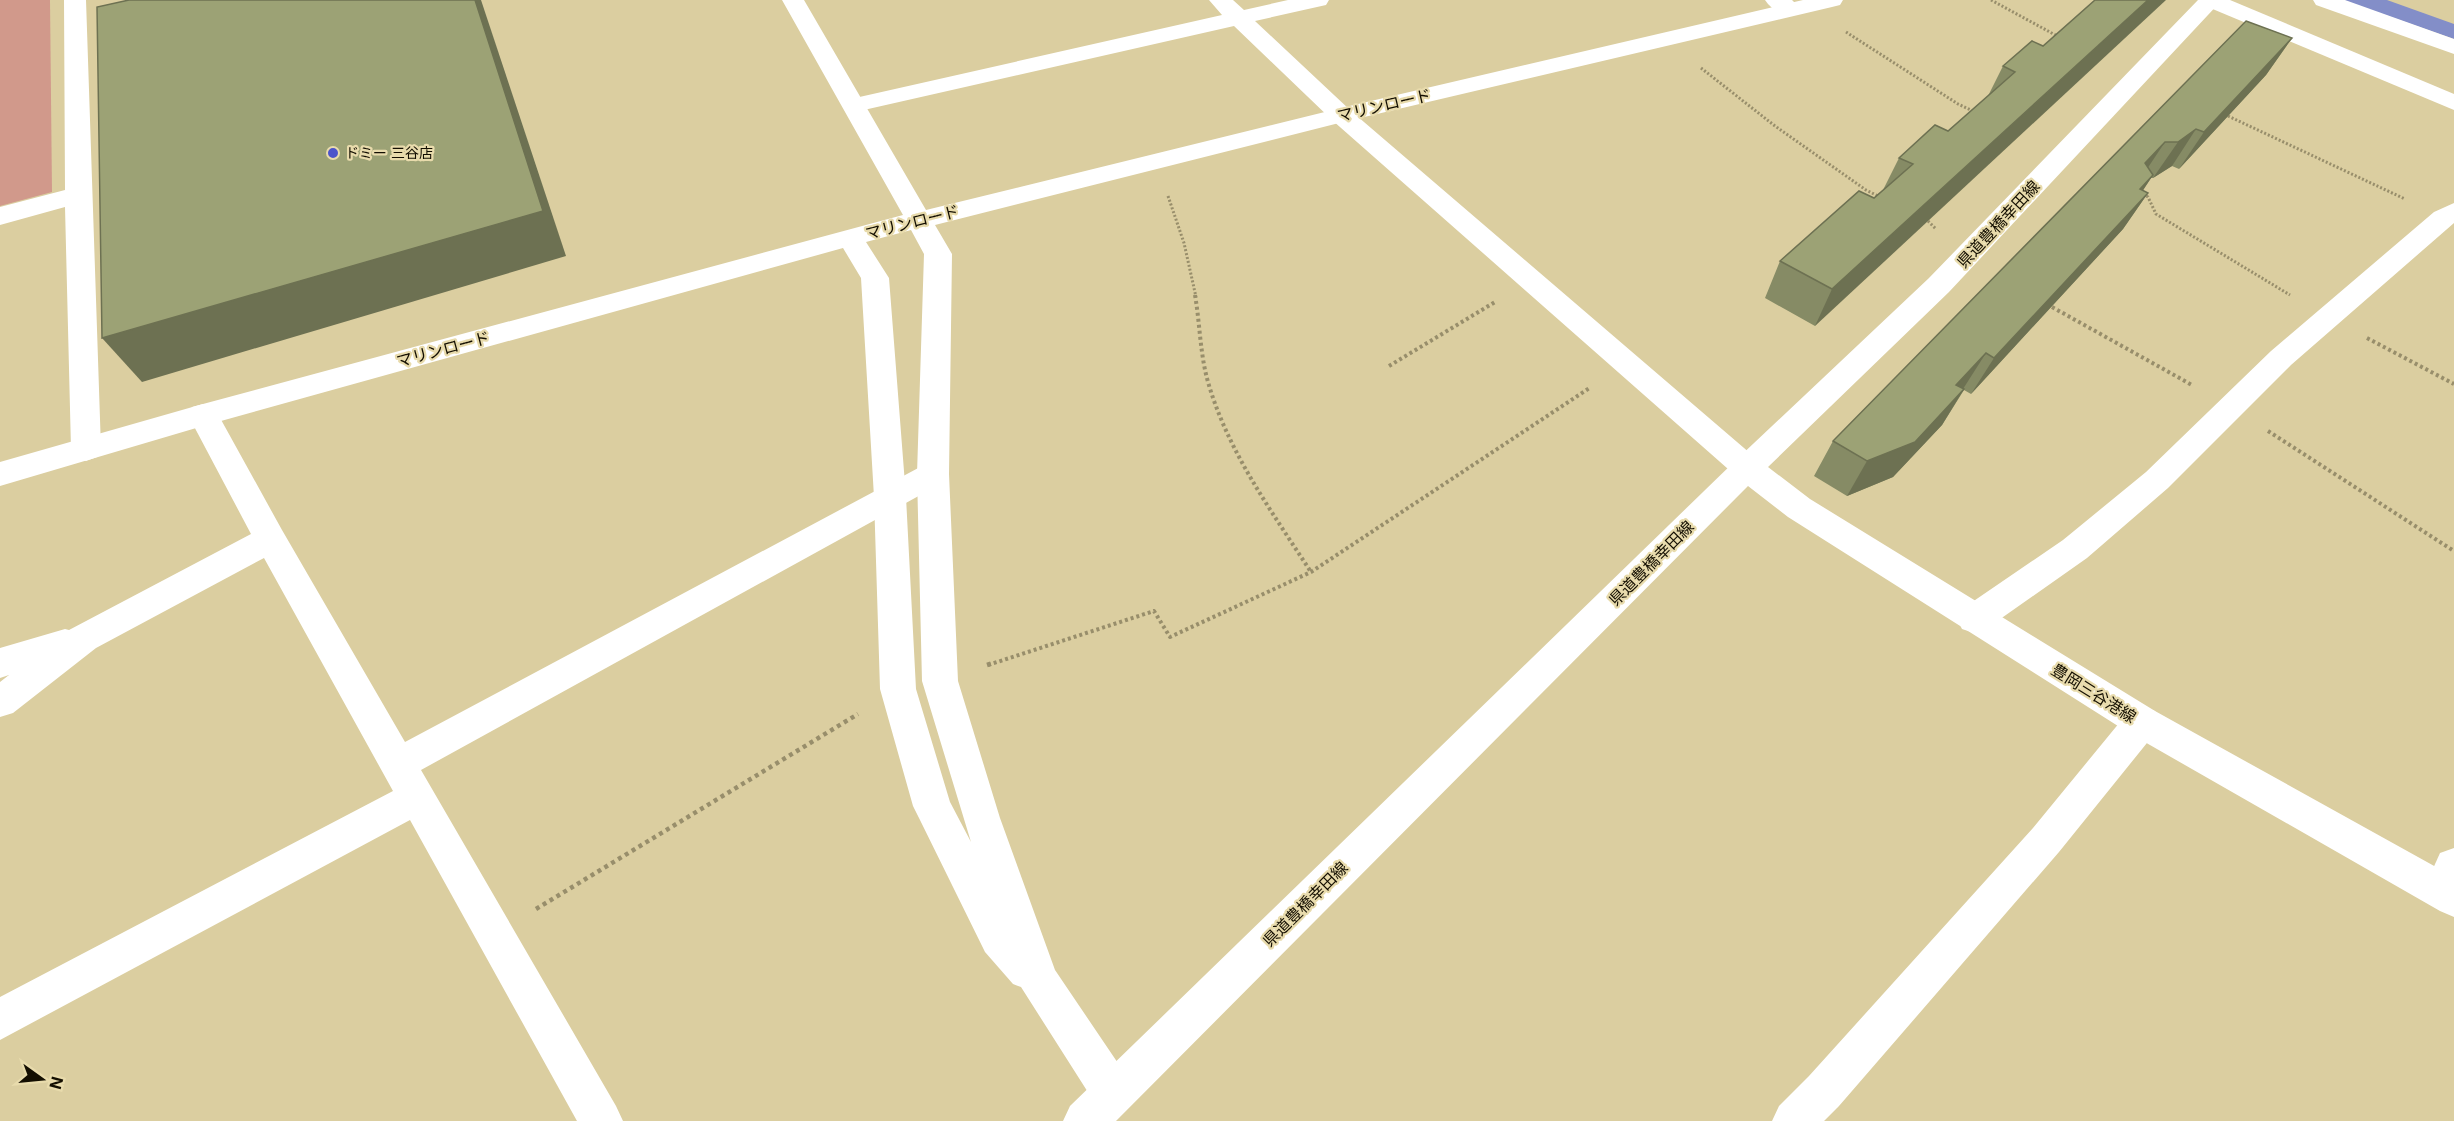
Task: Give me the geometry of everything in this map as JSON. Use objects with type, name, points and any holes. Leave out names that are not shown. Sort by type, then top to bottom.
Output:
[{"type":"street","points":[[75,0],[86,449]]},
{"type":"street","points":[[793,0],[938,254],[933,474],[940,681],[981,818],[1039,982]]},
{"type":"street","name":"豊岡三谷港線","points":[[1220,0],[1341,115],[1747,468],[1798,508],[2142,722],[2450,885]]},
{"type":"street","points":[[855,105],[1318,0]]},
{"type":"street","name":"マリンロード","points":[[0,474],[203,415],[850,237],[1341,115],[1665,39],[1783,5],[1832,0]]},
{"type":"street","points":[[2211,0],[2454,103]]},
{"type":"street","name":"県道豊橋幸田線","points":[[1085,1121],[1747,468],[1939,285],[2211,0]]},
{"type":"street","points":[[2324,0],[2454,47]]},
{"type":"street","points":[[0,216],[78,195]]},
{"type":"street","points":[[1974,619],[2075,549],[2157,480],[2281,358],[2449,215]]},
{"type":"street","points":[[850,237],[875,278],[890,497],[898,689],[932,806],[999,938],[1039,982],[1113,1093]]},
{"type":"street","points":[[203,415],[270,539],[601,1121]]},
{"type":"street","points":[[399,763],[933,474]]},
{"type":"street","points":[[0,702],[84,638],[270,539]]},
{"type":"street","points":[[0,663],[84,638]]},
{"type":"street","points":[[1794,1121],[1824,1091],[2046,840],[2142,722]]},
{"type":"street","points":[[0,1019],[417,797]]},
{"type":"path","points":[[1991,0],[2061,38]]},
{"type":"path","points":[[1783,5],[1842,30],[1958,104],[1977,112]]},
{"type":"path","points":[[1665,39],[1775,126],[1866,190],[1883,199]]},
{"type":"path","points":[[2228,116],[2449,215]]},
{"type":"path","points":[[1154,161],[1182,230],[1195,294],[1201,351],[1208,382],[1225,431],[1311,572]]},
{"type":"path","points":[[2140,193],[2148,197],[2156,214],[2329,318],[2454,384]]},
{"type":"path","points":[[1389,366],[1532,280]]},
{"type":"path","points":[[940,681],[1154,611],[1170,637],[1311,572],[1627,364]]},
{"type":"path","points":[[494,934],[898,689]]},
{"type":"shaded area","points":[[0,0],[50,0],[52,192],[0,206]]},
{"type":"water","points":[[2342,0],[2387,0],[2454,24],[2454,39]]},
{"type":"building","name":"ドミー 三谷店","points":[[129,0],[475,0],[543,211],[102,338],[97,7]]},
{"type":"building","points":[[2095,0],[2148,0],[1832,289],[1780,261],[1859,191],[1874,198],[1913,164],[1899,158],[1935,125],[1948,131],[2015,72],[2003,66],[2032,41],[2043,46]]},
{"type":"building","points":[[2246,21],[2292,38],[2204,132],[2196,129],[2178,142],[2165,142],[2145,163],[2153,175],[2140,189],[2148,193],[1994,358],[1986,353],[1956,385],[1964,389],[1915,442],[1867,461],[1833,441]]},
{"type":"place","name":"ドミー 三谷店","points":[[333,153]]}]
